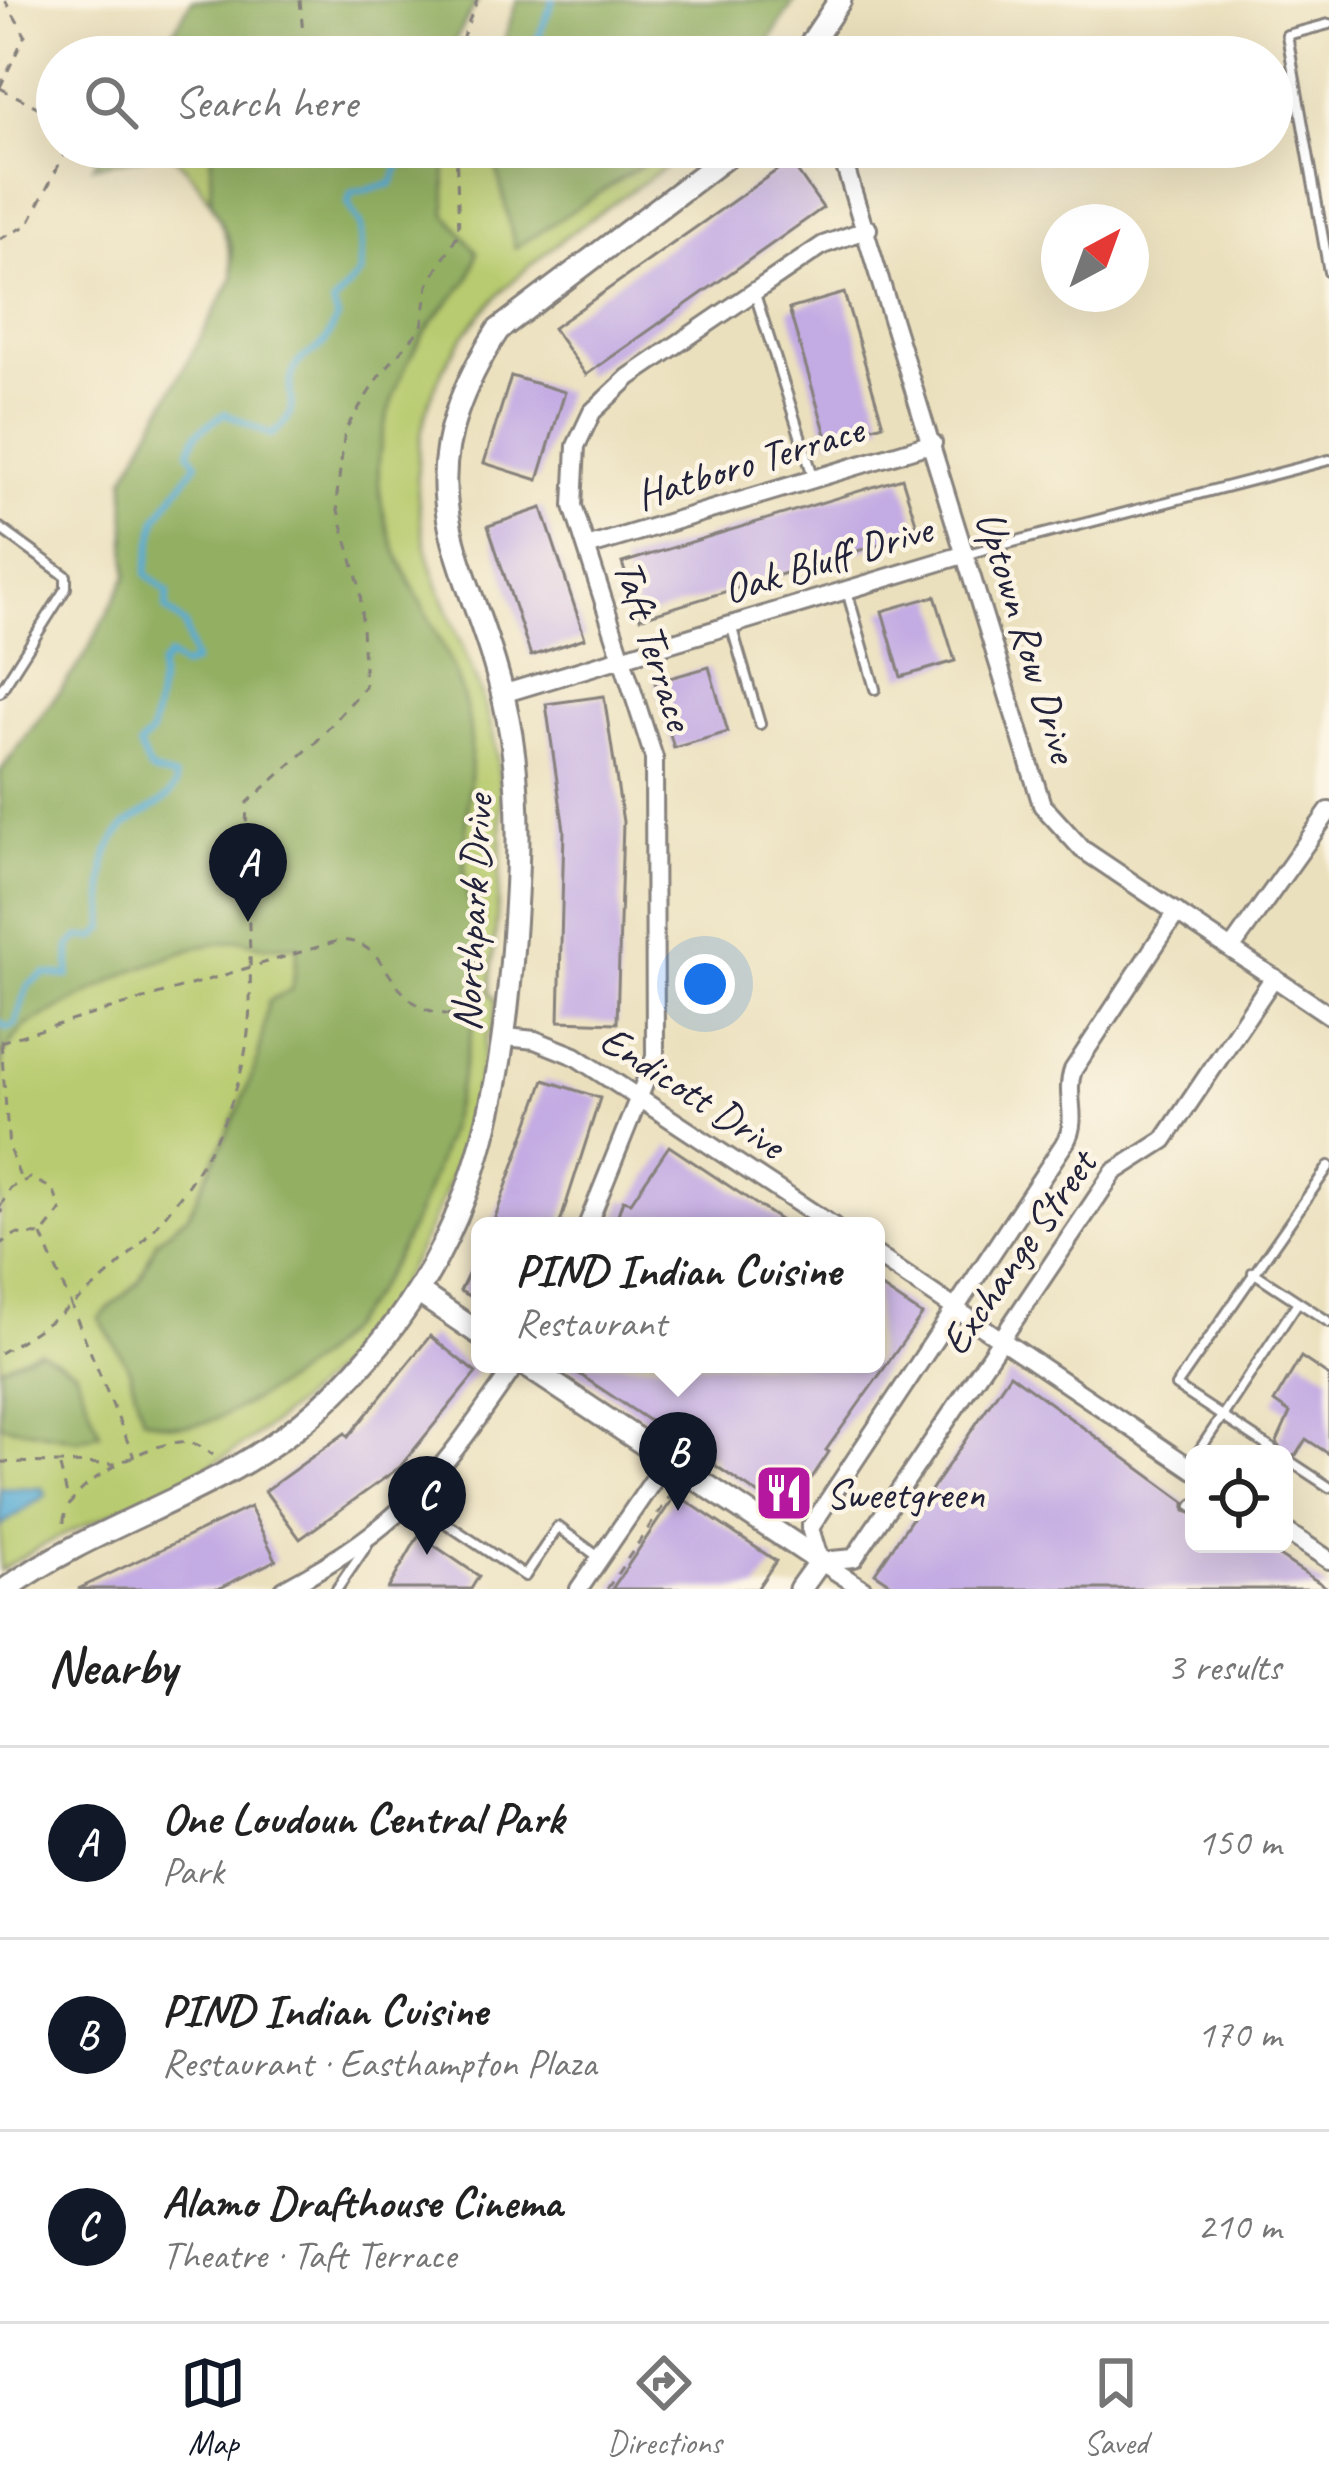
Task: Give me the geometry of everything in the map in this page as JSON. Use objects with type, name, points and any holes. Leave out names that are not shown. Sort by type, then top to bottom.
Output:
[{"type":"street","points":[[817,36],[840,0]]},
{"type":"street","name":"Northpark Drive","points":[[6,1589],[63,1551],[158,1512],[266,1451],[359,1367],[418,1292],[477,1167],[506,1037],[520,840],[502,694],[452,539],[441,479],[448,428],[471,370],[498,330],[530,300],[713,168]]},
{"type":"street","name":"Uptown Row Drive","points":[[846,168],[1042,805],[1082,849],[1329,1015]]},
{"type":"street","name":"Taft Terrace","points":[[591,1217],[639,1097],[658,1035],[654,758],[573,506],[571,470],[581,428],[629,377],[823,245],[868,229]]},
{"type":"street","name":"Hatboro Terrace","points":[[586,547],[933,443]]},
{"type":"street","name":"Oak Bluff Drive","points":[[502,694],[966,554]]},
{"type":"street","points":[[1231,949],[1329,811]]},
{"type":"street","name":"Exchange Street","points":[[820,1561],[810,1528],[1072,1131],[1073,1070],[1177,912]]},
{"type":"street","name":"Exchange Street","points":[[800,1589],[820,1561],[854,1558],[1114,1172],[1164,1140],[1274,977]]},
{"type":"street","name":"Endicott Drive","points":[[506,1037],[558,1048],[819,1217]]},
{"type":"street","points":[[885,1261],[1185,1456]]},
{"type":"street","points":[[418,1292],[471,1328]]},
{"type":"street","points":[[284,1589],[372,1539],[414,1502],[513,1373]]},
{"type":"street","points":[[534,1373],[863,1589]]},
{"type":"street","points":[[579,1589],[668,1459]]},
{"type":"street","points":[[1293,1536],[1328,1557]]},
{"type":"lane","points":[[1287,36],[1329,24]]},
{"type":"lane","points":[[1293,69],[1329,272]]},
{"type":"lane","points":[[754,292],[814,479]]},
{"type":"lane","points":[[966,554],[1329,460]]},
{"type":"lane","points":[[0,528],[62,569],[66,588],[0,692]]},
{"type":"lane","points":[[846,590],[875,689]]},
{"type":"lane","points":[[730,624],[760,724]]},
{"type":"lane","points":[[1266,1445],[1176,1386],[1329,1166]]},
{"type":"lane","points":[[1253,1272],[1329,1322]]},
{"type":"lane","points":[[1204,1445],[1298,1302]]},
{"type":"lane","points":[[1293,1463],[1329,1487]]},
{"type":"lane","points":[[414,1502],[525,1576],[558,1528],[601,1558]]},
{"type":"lane","points":[[338,1589],[372,1539]]},
{"type":"path","points":[[4,0],[25,35],[0,88],[36,106]]},
{"type":"path","points":[[300,0],[304,36]]},
{"type":"path","points":[[463,36],[477,0]]},
{"type":"path","points":[[0,239],[28,225],[57,168]]},
{"type":"path","points":[[0,1353],[72,1307],[188,1186],[232,1094],[249,1027],[246,816],[252,797],[316,742],[365,687],[360,588],[337,502],[345,430],[379,376],[422,326],[428,285],[463,221],[458,168]]},
{"type":"path","points":[[21,1180],[9,1148],[1,1041],[250,966],[354,941],[379,955],[412,1001],[438,1014],[485,1017]]},
{"type":"path","points":[[1,1210],[21,1180]]},
{"type":"path","points":[[0,1243],[14,1232],[42,1235],[57,1222],[60,1202],[46,1183],[21,1180]]},
{"type":"path","points":[[42,1235],[134,1457]]},
{"type":"path","points":[[69,1501],[134,1457],[189,1442],[214,1456]]},
{"type":"path","points":[[0,1462],[118,1464]]},
{"type":"path","points":[[60,1466],[69,1501],[64,1523]]},
{"type":"path","points":[[607,1589],[694,1476]]},
{"type":"green space","points":[[192,0],[478,0],[458,36],[171,36]]},
{"type":"green space","points":[[517,0],[795,0],[772,36],[506,36]]},
{"type":"green space","points":[[185,168],[664,168],[588,220],[492,301],[455,348],[430,402],[418,463],[423,533],[494,739],[501,865],[490,992],[496,1000],[493,1029],[487,1035],[456,1164],[399,1285],[400,1294],[330,1374],[241,1446],[180,1482],[66,1534],[0,1571],[0,772],[84,658],[127,576],[125,477],[233,278],[220,222]]},
{"type":"green space","points":[[211,168],[445,168],[446,214],[477,252],[468,280],[429,326],[400,381],[379,460],[380,498],[389,533],[466,705],[471,759],[465,879],[481,962],[473,1025],[443,1145],[404,1242],[378,1287],[347,1328],[311,1363],[223,1416],[179,1426],[143,1418],[128,1366],[99,1318],[139,1281],[157,1240],[188,1215],[258,1059],[268,1001],[292,989],[298,945],[265,947],[239,940],[198,947],[131,971],[24,1027],[3,1053],[0,1078],[0,772],[84,658],[127,576],[125,477],[233,278],[231,245],[211,200]]},
{"type":"green space","points":[[497,168],[638,168],[515,248]]},
{"type":"green space","points":[[39,1350],[75,1370],[100,1433],[78,1440],[0,1425],[0,1367]]},
{"type":"water","points":[[0,1488],[42,1488],[46,1495],[0,1526]]},
{"type":"building","points":[[780,168],[795,168],[823,208],[586,375],[553,328]]},
{"type":"building","points":[[844,293],[883,424],[828,441],[789,309]]},
{"type":"building","points":[[511,376],[565,392],[538,480],[484,463]]},
{"type":"building","points":[[902,478],[919,532],[640,618],[622,563]]},
{"type":"building","points":[[542,508],[585,638],[531,656],[488,526]]},
{"type":"building","points":[[935,596],[955,661],[901,677],[882,611]]},
{"type":"building","points":[[709,667],[728,732],[674,748],[655,682]]},
{"type":"building","points":[[604,696],[623,822],[617,1023],[559,1021],[564,830],[546,704]]},
{"type":"building","points":[[544,1080],[600,1098],[562,1217],[495,1217]]},
{"type":"building","points":[[669,1146],[776,1217],[617,1217],[623,1200],[631,1202]]},
{"type":"building","points":[[471,1268],[471,1296],[460,1291]]},
{"type":"building","points":[[885,1290],[922,1315],[885,1367]]},
{"type":"building","points":[[430,1336],[476,1373],[400,1467],[300,1539],[265,1491],[345,1433],[348,1437]]},
{"type":"building","points":[[1301,1357],[1329,1376],[1329,1454],[1306,1439],[1293,1456],[1293,1445],[1278,1445],[1290,1413],[1274,1402]]},
{"type":"building","points":[[578,1373],[881,1373],[788,1514],[716,1466],[714,1455],[702,1456]]},
{"type":"building","points":[[1010,1374],[1185,1502],[1185,1553],[1275,1553],[1329,1589],[899,1589],[875,1573]]},
{"type":"building","points":[[676,1494],[776,1561],[757,1589],[612,1589]]},
{"type":"building","points":[[250,1507],[276,1560],[218,1589],[78,1589]]},
{"type":"building","points":[[419,1535],[479,1576],[471,1589],[388,1589]]},
{"type":"waterway","points":[[539,36],[553,0]]},
{"type":"waterway","points":[[0,1022],[7,1028],[15,1025],[28,985],[45,974],[69,976],[70,946],[79,937],[95,938],[105,928],[104,875],[109,849],[125,826],[160,804],[176,784],[175,778],[150,771],[139,746],[151,734],[160,667],[169,656],[183,667],[194,662],[185,625],[166,609],[168,592],[146,574],[157,518],[197,463],[189,452],[197,433],[225,413],[271,435],[288,418],[295,368],[326,340],[338,318],[333,304],[360,274],[361,227],[348,204],[351,193],[392,184],[398,168]]},
{"type":"place","name":"One Loudoun Central Park","points":[[248,922]]},
{"type":"place","name":"Sweetgreen","points":[[784,1493]]},
{"type":"place","name":"PIND Indian Cuisine","points":[[678,1511]]},
{"type":"place","name":"Alamo Drafthouse Cinema","points":[[427,1555]]}]
